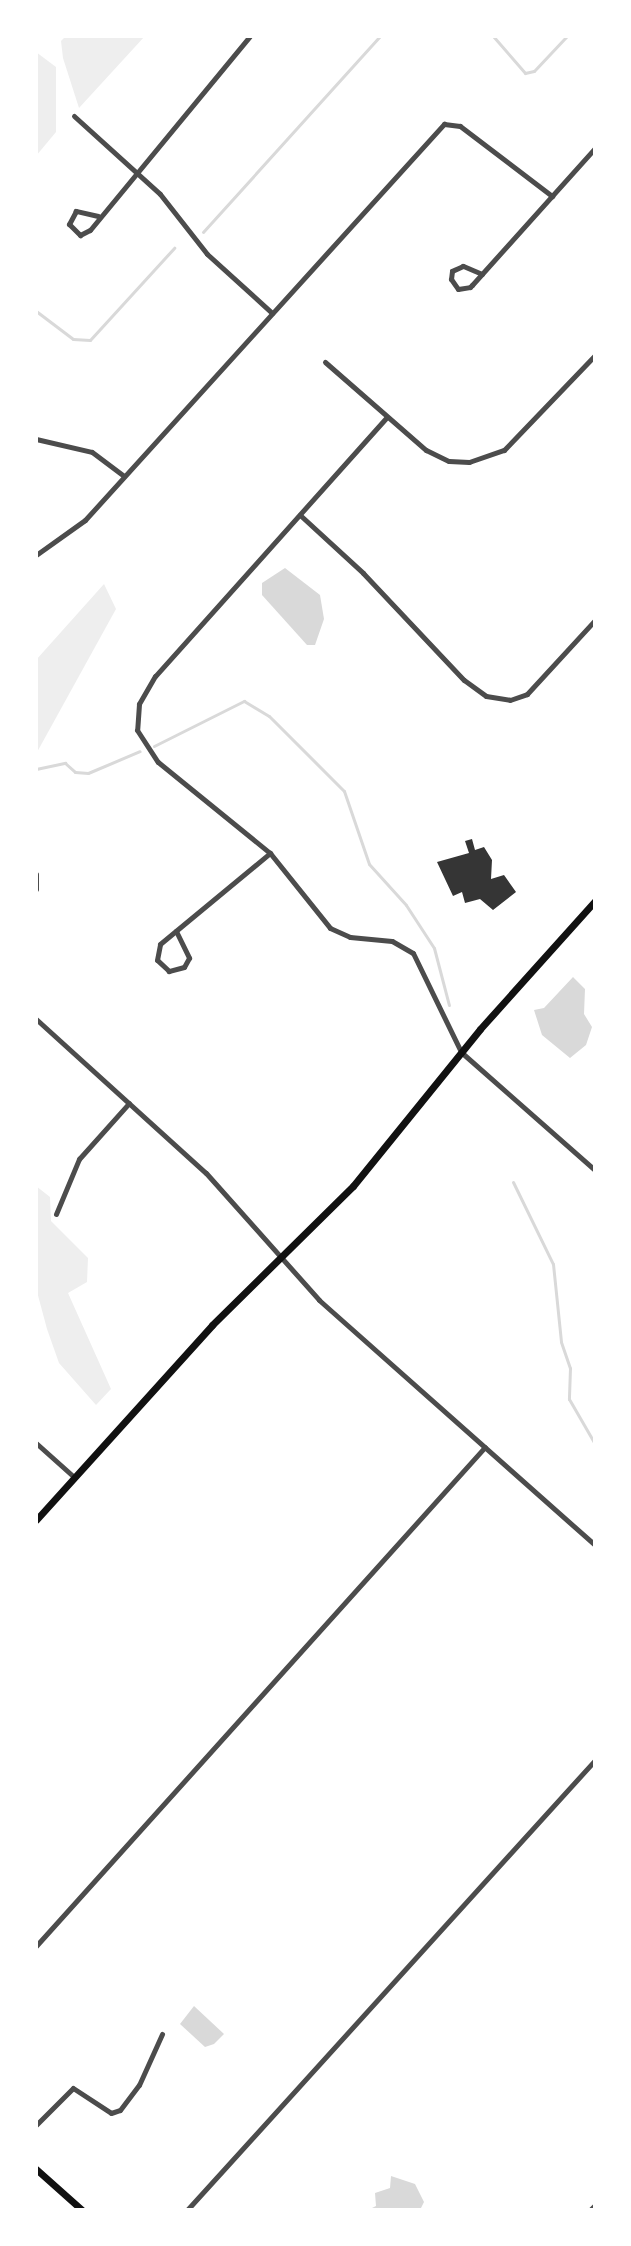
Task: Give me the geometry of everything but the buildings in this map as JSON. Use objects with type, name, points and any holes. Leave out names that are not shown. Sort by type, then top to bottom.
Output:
[{"type":"main road","points":[[36,1520],[280,1258],[360,1177],[461,1052],[595,901]]},
{"type":"main road","points":[[36,2169],[82,2210]]},
{"type":"street","points":[[98,216],[76,211],[69,224],[83,234],[138,174],[250,36]]},
{"type":"street","points":[[74,116],[138,174],[207,254],[272,313]]},
{"type":"street","points":[[36,555],[74,531],[444,124],[460,126],[552,196]]},
{"type":"street","points":[[482,274],[463,266],[452,271],[451,279],[466,289],[482,274],[595,148]]},
{"type":"street","points":[[325,362],[386,418],[436,456],[458,462],[482,460],[514,442],[595,355]]},
{"type":"street","points":[[386,418],[155,676],[143,694],[136,720],[154,757],[270,853],[330,928],[350,937],[399,943],[413,953],[461,1052],[595,1170]]},
{"type":"street","points":[[36,439],[92,452],[124,476]]},
{"type":"street","points":[[300,515],[371,580],[464,680],[486,696],[510,700],[527,694],[595,620]]},
{"type":"street","points":[[176,931],[189,958],[179,970],[169,971],[156,954],[176,931],[270,853]]},
{"type":"street","points":[[36,874],[36,889]]},
{"type":"street","points":[[36,1019],[214,1181],[319,1300],[595,1545]]},
{"type":"street","points":[[56,1214],[79,1159],[129,1103]]},
{"type":"street","points":[[36,1443],[74,1477]]},
{"type":"street","points":[[36,1946],[485,1447]]},
{"type":"street","points":[[187,2210],[595,1760]]},
{"type":"street","points":[[36,2125],[73,2088],[111,2113],[120,2110],[139,2085],[162,2034]]},
{"type":"street","points":[[590,2210],[595,2205]]},
{"type":"shaded area","points":[[66,36],[145,36],[79,108],[63,58],[61,41]]},
{"type":"shaded area","points":[[36,52],[56,67],[56,132],[36,156]]},
{"type":"shaded area","points":[[285,568],[320,595],[324,619],[315,645],[307,645],[262,595],[262,583]]},
{"type":"shaded area","points":[[104,584],[116,609],[36,754],[36,660]]},
{"type":"shaded area","points":[[573,977],[585,989],[584,1014],[592,1027],[586,1045],[570,1058],[542,1035],[534,1010],[544,1008]]},
{"type":"shaded area","points":[[36,1186],[50,1197],[51,1221],[88,1258],[87,1282],[68,1293],[111,1389],[96,1405],[59,1363],[47,1329],[36,1288]]},
{"type":"shaded area","points":[[194,2006],[224,2034],[214,2044],[205,2047],[180,2024]]},
{"type":"shaded area","points":[[391,2176],[415,2184],[424,2202],[420,2210],[368,2210],[376,2206],[375,2193],[390,2188]]},
{"type":"waterway","points":[[203,232],[380,36]]},
{"type":"waterway","points":[[493,36],[525,73],[534,71],[567,36]]},
{"type":"waterway","points":[[36,311],[73,339],[90,340],[174,248]]},
{"type":"waterway","points":[[154,746],[244,701],[269,716],[344,791],[369,864],[406,905],[434,948],[449,1005]]},
{"type":"waterway","points":[[36,769],[65,763],[75,772],[88,773],[140,751]]},
{"type":"waterway","points":[[513,1182],[553,1264],[561,1342],[570,1368],[569,1399],[595,1444]]}]
